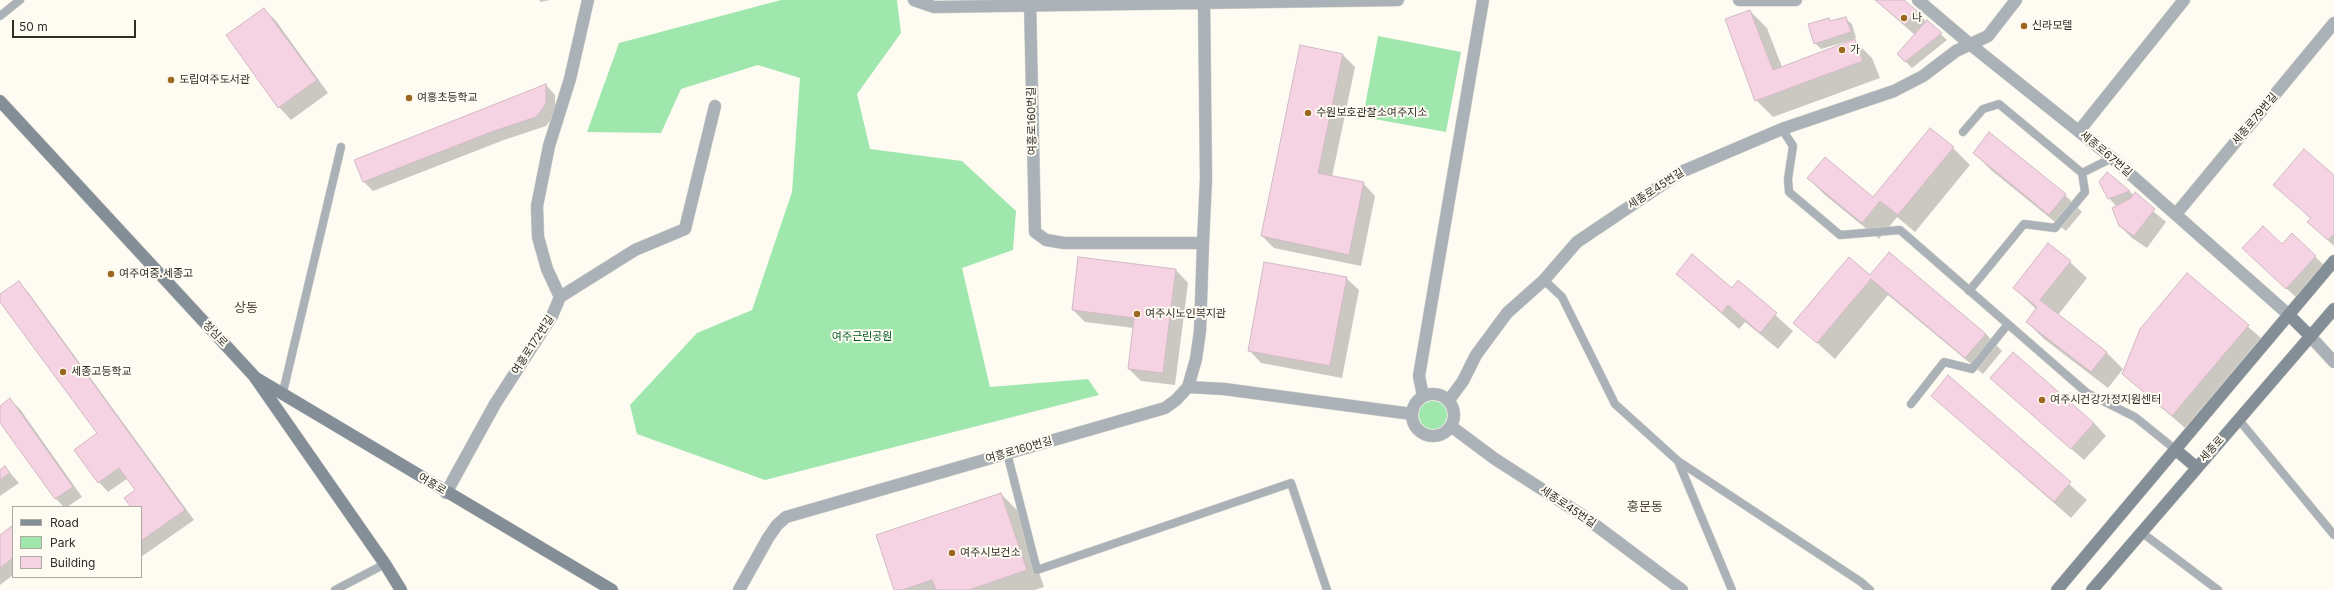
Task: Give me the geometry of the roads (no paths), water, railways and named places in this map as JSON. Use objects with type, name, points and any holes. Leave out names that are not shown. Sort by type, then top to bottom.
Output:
[{"type":"street","points":[[588,0],[570,79],[549,146],[537,206],[538,237],[547,269],[560,297],[635,250],[685,229],[714,106]]},
{"type":"street","points":[[914,0],[934,7],[1030,3],[1398,0]]},
{"type":"street","points":[[1423,396],[1419,376],[1483,0]]},
{"type":"street","points":[[1739,0],[1796,0]]},
{"type":"street","name":"세종로67번길","points":[[1918,0],[1971,45],[2112,158],[2289,315]]},
{"type":"street","points":[[1971,45],[1988,36],[2016,0]]},
{"type":"street","points":[[2078,132],[2184,0]]},
{"type":"street","name":"여흥로160번길","points":[[739,590],[768,538],[777,525],[786,517],[1165,408],[1176,400],[1188,387],[1196,359],[1200,330],[1206,179],[1204,2]]},
{"type":"street","name":"여흥로160번길","points":[[1030,3],[1035,232],[1046,240],[1064,243],[1203,242]]},
{"type":"street","name":"세종로79번길","points":[[2176,214],[2334,23]]},
{"type":"street","name":"세종로45번길","points":[[1449,400],[1463,381],[1476,355],[1507,313],[1544,280],[1577,242],[1681,172],[1782,129],[1894,91],[1923,76],[1956,51],[1971,45]]},
{"type":"street","name":"청심로","points":[[0,101],[254,376],[386,564],[401,590]]},
{"type":"street","points":[[2057,590],[2334,261]]},
{"type":"street","name":"여흥로172번길","points":[[446,493],[495,404],[552,316],[560,297]]},
{"type":"street","name":"세종로","points":[[2092,590],[2196,467],[2239,420],[2334,309]]},
{"type":"street","points":[[2289,315],[2334,362]]},
{"type":"street","name":"여흥로","points":[[254,376],[283,392],[446,493],[612,590]]},
{"type":"street","points":[[1188,387],[1224,389],[1412,414]]},
{"type":"street","points":[[1436,394],[1449,400],[1455,413],[1452,427],[1440,436],[1426,435],[1415,427],[1412,414],[1414,406],[1423,396],[1436,394]]},
{"type":"street","name":"세종로45번길","points":[[1452,427],[1495,459],[1582,515],[1682,590]]},
{"type":"street","points":[[2176,450],[2196,467]]},
{"type":"lane","points":[[0,16],[20,0]]},
{"type":"lane","points":[[1963,132],[1982,109],[1999,104],[2082,173],[2084,192],[2055,228],[2024,224],[1968,290]]},
{"type":"lane","points":[[1782,129],[1793,146],[1788,179],[1789,192],[1840,235],[1900,230],[2087,393],[2135,417],[2176,450]]},
{"type":"lane","points":[[283,392],[341,147]]},
{"type":"lane","points":[[2082,173],[2112,158]]},
{"type":"lane","points":[[1544,280],[1562,297],[1615,404],[1678,461],[1861,582],[1870,590]]},
{"type":"lane","points":[[1911,404],[1944,362],[1972,369],[2008,324]]},
{"type":"lane","points":[[2239,420],[2334,535]]},
{"type":"lane","points":[[1007,453],[1037,570],[1291,483],[1327,590]]},
{"type":"lane","points":[[1678,461],[1732,590]]},
{"type":"lane","points":[[2141,532],[2218,590]]},
{"type":"lane","points":[[335,590],[386,564]]},
{"type":"place","name":"나","points":[[1904,18]]},
{"type":"place","name":"신라모텔","points":[[2024,26]]},
{"type":"place","name":"가","points":[[1842,50]]},
{"type":"place","name":"도립여주도서관","points":[[171,80]]},
{"type":"place","name":"여흥초등학교","points":[[409,98]]},
{"type":"place","name":"수원보호관찰소여주지소","points":[[1308,113]]},
{"type":"place","name":"여주여중.세종고","points":[[111,274]]},
{"type":"place","name":"여주시노인복지관","points":[[1137,314]]},
{"type":"place","name":"세종고등학교","points":[[63,372]]},
{"type":"place","name":"여주시건강가정지원센터","points":[[2042,400]]},
{"type":"place","name":"여주시보건소","points":[[952,553]]},
{"type":"district","name":"상동","points":[[246,308]]},
{"type":"district","name":"홍문동","points":[[1645,507]]},
{"type":"park label","name":"여주근린공원","points":[[862,337]]}]
